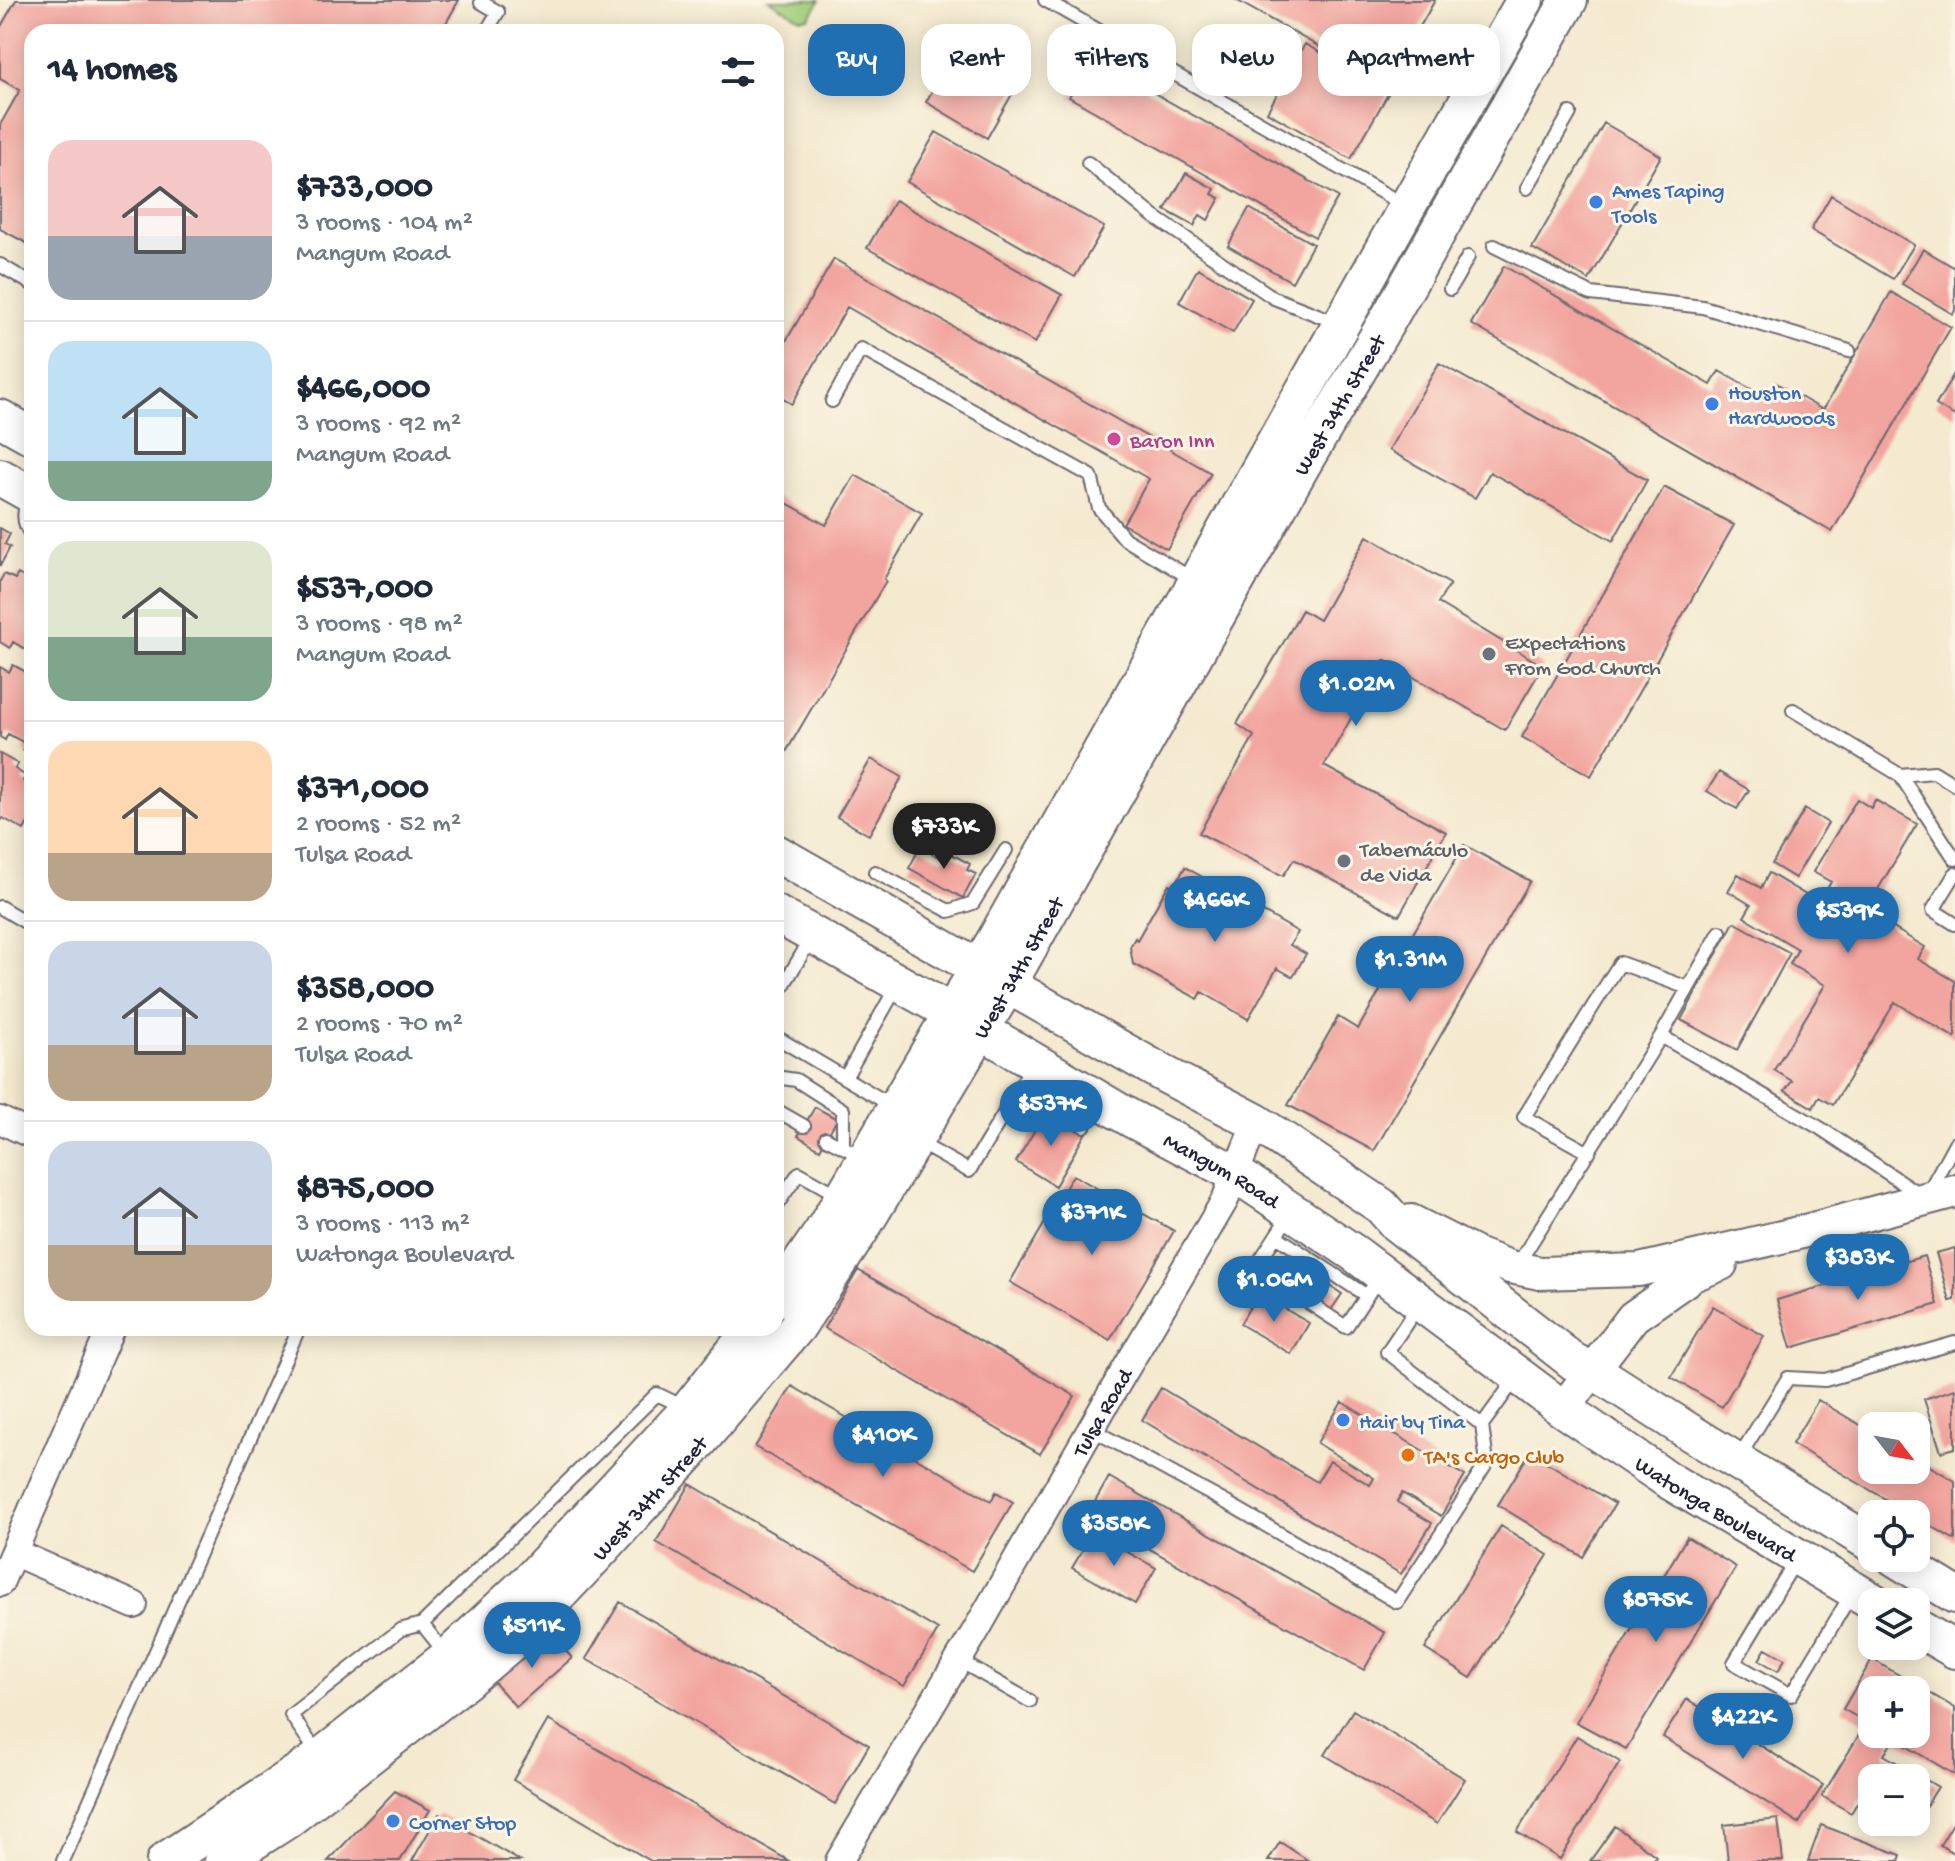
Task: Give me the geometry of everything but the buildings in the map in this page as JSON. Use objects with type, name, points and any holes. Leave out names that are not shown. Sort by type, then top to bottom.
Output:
[{"type":"main road","name":"West 34th Street","points":[[992,978],[1196,582],[1525,0]]},
{"type":"main road","name":"West 34th Street","points":[[784,1299],[860,1231],[914,1140],[966,1022],[1302,465],[1569,0]]},
{"type":"main road","points":[[1407,207],[1440,227]]},
{"type":"main road","points":[[0,418],[24,432]]},
{"type":"main road","points":[[784,858],[992,978],[1256,1122],[1381,1206],[1397,1224],[1574,1362],[1593,1370],[1858,1535]]},
{"type":"main road","name":"Mangum Road","points":[[784,920],[966,1022],[1026,1075],[1099,1100],[1236,1174],[1284,1224],[1374,1285],[1420,1303],[1563,1409]]},
{"type":"main road","name":"West 34th Street","points":[[784,1298],[843,1198],[855,1153],[966,1022]]},
{"type":"main road","name":"West 34th Street","points":[[165,1861],[321,1757],[448,1657],[532,1578],[689,1409],[747,1336]]},
{"type":"main road","name":"West 34th Street","points":[[238,1857],[466,1681],[518,1637],[669,1475],[759,1336]]},
{"type":"main road","name":"Watonga Boulevard","points":[[1563,1409],[1668,1480],[1858,1592]]},
{"type":"main road","points":[[1918,1572],[1955,1595]]},
{"type":"main road","points":[[1930,1635],[1955,1650]]},
{"type":"street","points":[[0,1120],[24,1131]]},
{"type":"street","name":"Tulsa Road","points":[[839,1861],[1225,1200],[1256,1122]]},
{"type":"street","points":[[1381,1206],[1476,1254],[1540,1273],[1639,1270],[1794,1234],[1940,1195]]},
{"type":"street","points":[[1563,1409],[1633,1317],[1693,1275],[1794,1234]]},
{"type":"street","points":[[0,1583],[108,1336]]},
{"type":"street","points":[[15,1553],[134,1605]]},
{"type":"lane","points":[[482,0],[498,12],[491,24]]},
{"type":"lane","points":[[1045,0],[1407,207]]},
{"type":"lane","points":[[1527,188],[1570,113]]},
{"type":"lane","points":[[1088,163],[1153,216],[1274,298],[1341,324]]},
{"type":"lane","points":[[1494,246],[1591,294],[1703,307],[1849,351]]},
{"type":"lane","points":[[1450,289],[1468,257]]},
{"type":"lane","points":[[0,265],[24,279]]},
{"type":"lane","points":[[832,401],[861,349],[1091,476],[1099,508],[1125,539],[1196,582]]},
{"type":"lane","points":[[20,488],[24,520]]},
{"type":"lane","points":[[1793,710],[1900,775],[1955,859]]},
{"type":"lane","points":[[1900,775],[1934,772],[1955,785]]},
{"type":"lane","points":[[875,872],[949,911],[973,903],[1006,850]]},
{"type":"lane","points":[[1955,874],[1933,910],[1955,924]]},
{"type":"lane","points":[[0,907],[24,921]]},
{"type":"lane","points":[[1515,1268],[1661,1036],[1720,932]]},
{"type":"lane","points":[[784,984],[813,934]]},
{"type":"lane","points":[[1589,1153],[1524,1117],[1620,963],[1688,988]]},
{"type":"lane","points":[[845,1078],[899,983]]},
{"type":"lane","points":[[1661,1036],[1940,1195],[1955,1143]]},
{"type":"lane","points":[[784,1042],[896,1108]]},
{"type":"lane","points":[[914,1140],[969,1171],[1026,1075]]},
{"type":"lane","points":[[784,1078],[796,1080],[843,1110],[855,1153]]},
{"type":"lane","points":[[784,1115],[804,1126]]},
{"type":"lane","points":[[826,1138],[855,1153]]},
{"type":"lane","points":[[784,1195],[799,1173],[843,1198]]},
{"type":"lane","points":[[1284,1224],[1320,1272],[1374,1285],[1346,1327],[1304,1296],[1255,1268],[1284,1224]]},
{"type":"lane","points":[[1420,1303],[1387,1352],[1482,1425]]},
{"type":"lane","points":[[63,1861],[295,1336]]},
{"type":"lane","points":[[1737,1460],[1788,1378],[1825,1380],[1955,1343]]},
{"type":"lane","points":[[1091,1429],[1236,1508],[1397,1602],[1487,1463],[1482,1425],[1518,1375]]},
{"type":"lane","points":[[321,1757],[291,1715],[400,1630],[422,1624],[657,1394],[689,1409]]},
{"type":"lane","points":[[1798,1557],[1734,1663],[1791,1695],[1858,1604]]},
{"type":"lane","points":[[422,1624],[448,1657]]},
{"type":"lane","points":[[958,1660],[1030,1701]]},
{"type":"green space","points":[[769,0],[820,0],[809,18],[800,18]]},
{"type":"place","name":"Ames Taping Tools","points":[[1596,202]]},
{"type":"place","name":"Houston Hardwoods","points":[[1712,404]]},
{"type":"place","name":"Baron Inn","points":[[1114,439]]},
{"type":"place","name":"Expectations From God Church","points":[[1489,654]]},
{"type":"place","name":"Tabernáculo de Vida","points":[[1344,861]]},
{"type":"place","name":"Hair by Tina","points":[[1343,1420]]},
{"type":"place","name":"TA's Cargo Club","points":[[1408,1455]]},
{"type":"place","name":"Corner Stop","points":[[393,1821]]}]
